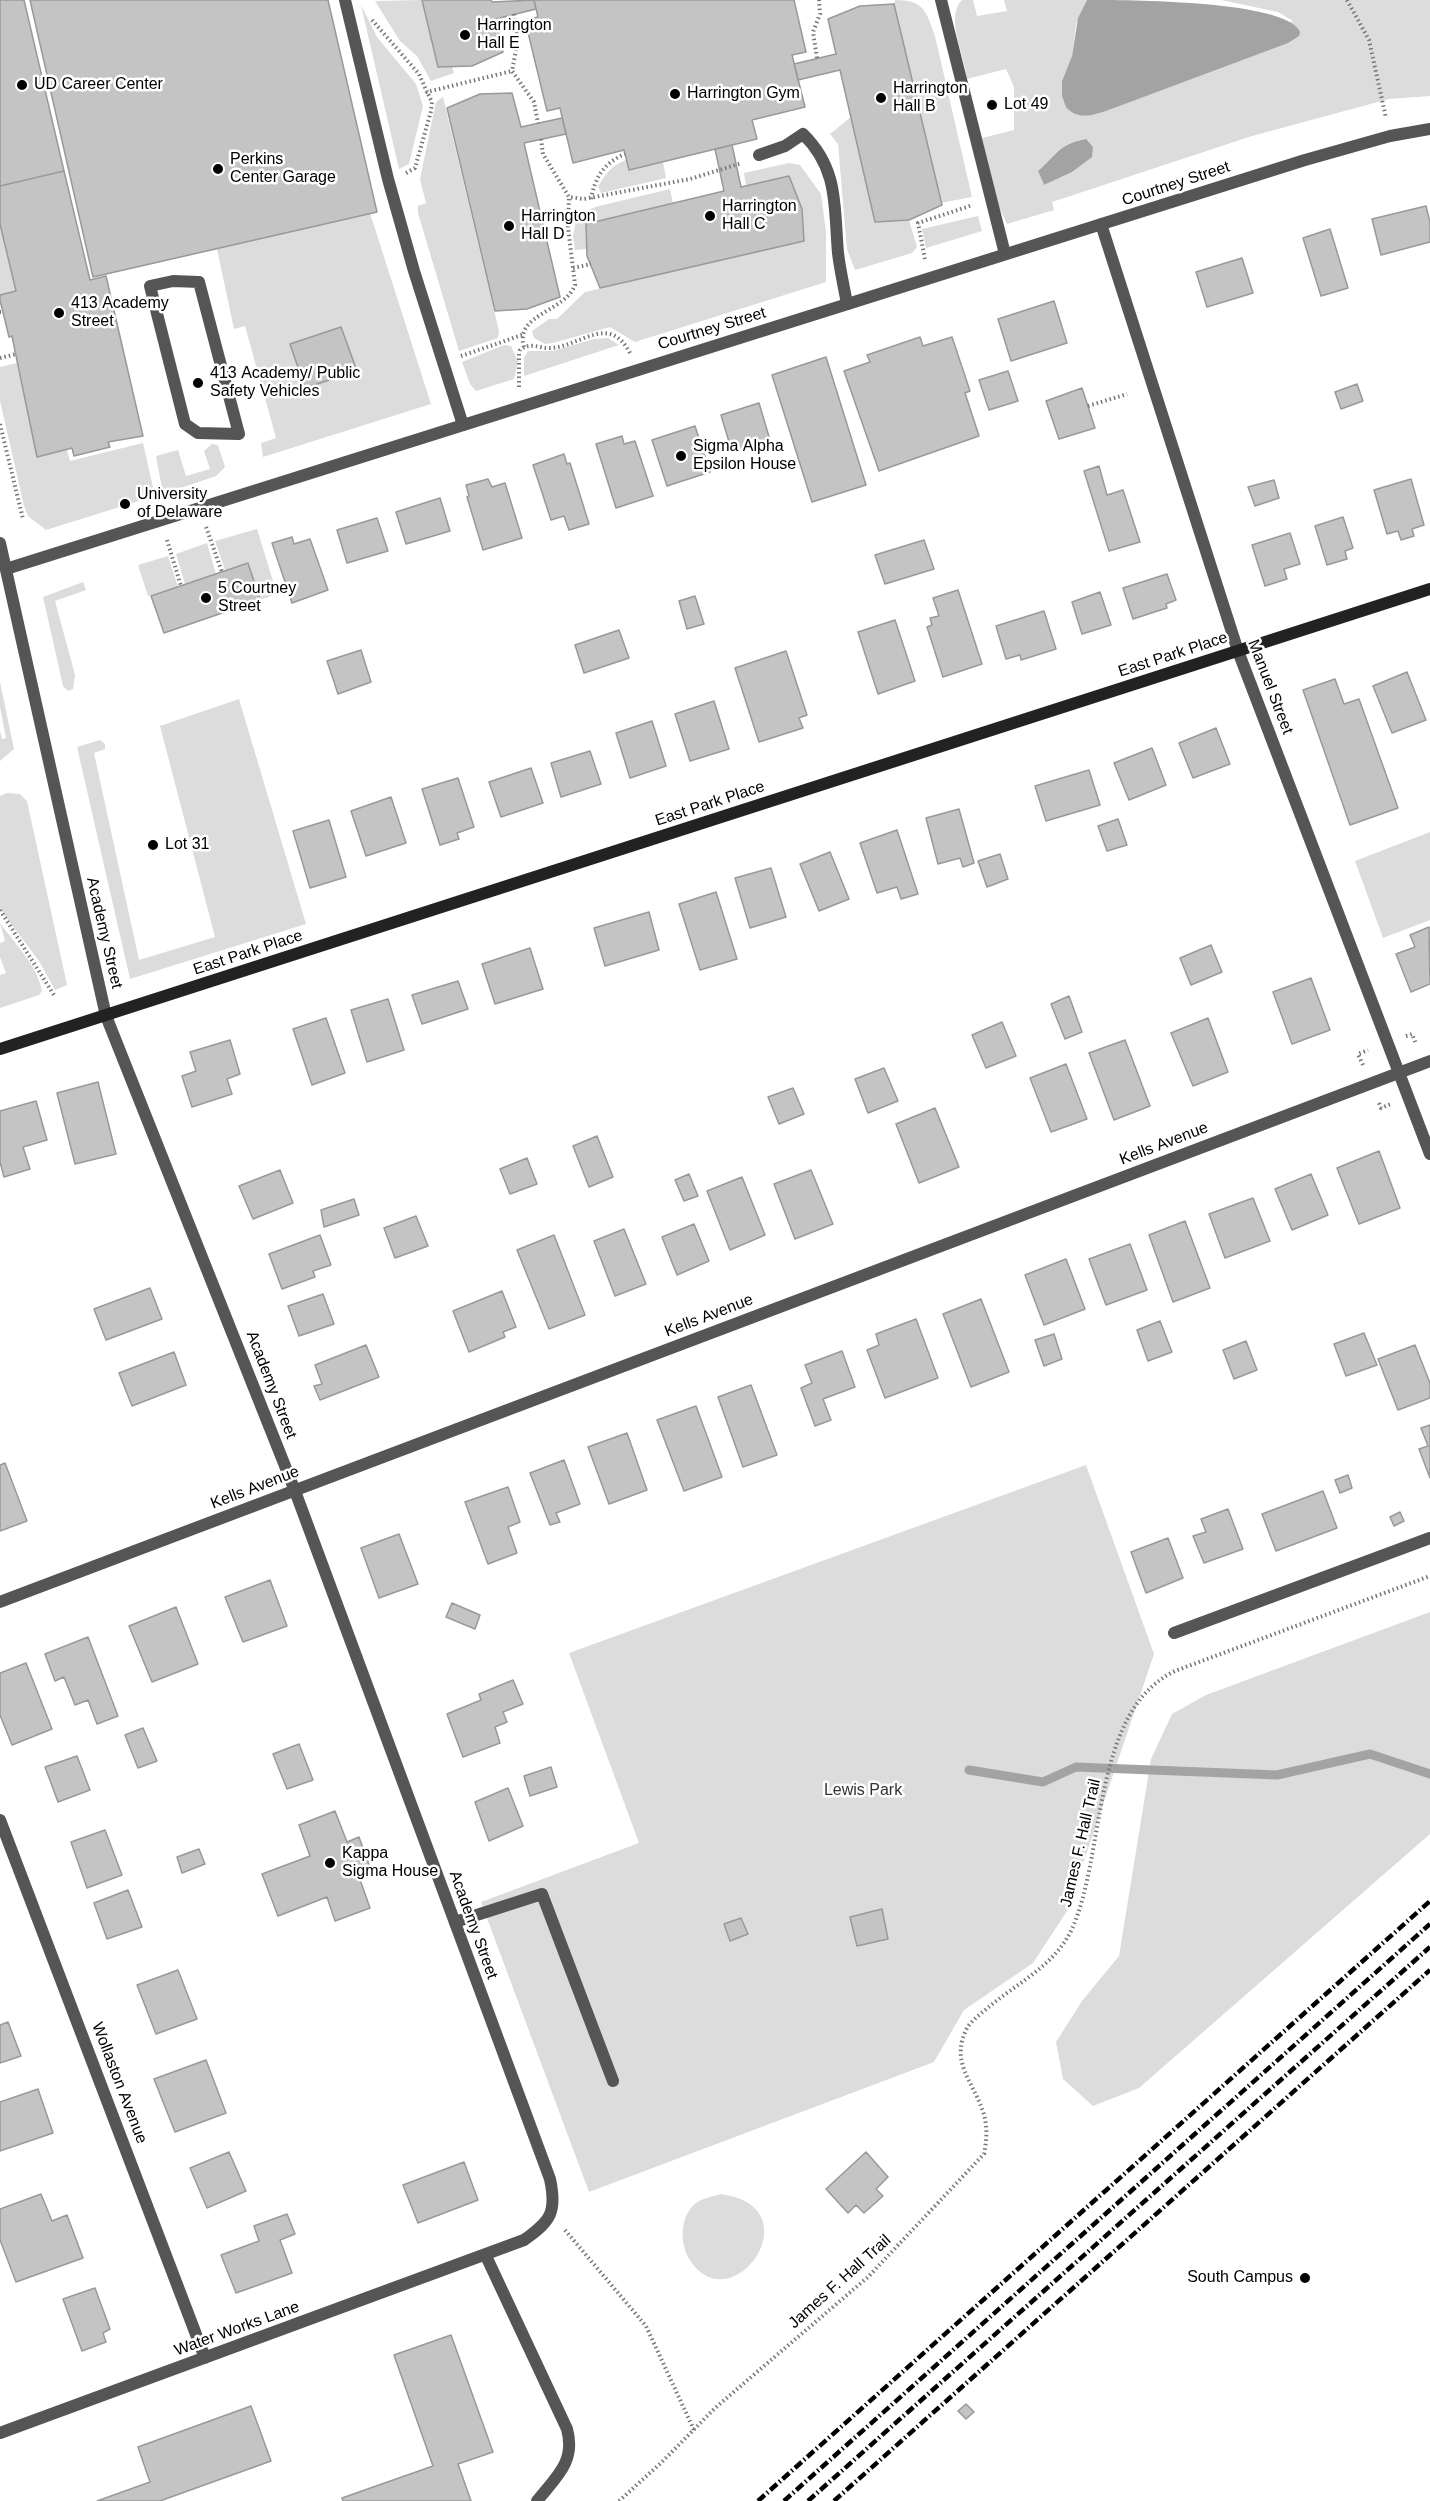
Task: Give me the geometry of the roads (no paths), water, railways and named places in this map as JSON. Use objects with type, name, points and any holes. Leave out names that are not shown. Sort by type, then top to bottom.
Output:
[{"type":"street","points":[[345,0],[388,179],[414,271],[463,425]]},
{"type":"street","points":[[941,0],[1005,254]]},
{"type":"street","name":"Courtney Street","points":[[6,569],[1101,224],[1390,136],[1430,129]]},
{"type":"street","points":[[759,155],[785,146],[803,134],[824,159],[834,192],[840,270],[847,304]]},
{"type":"street","name":"Manuel Street","points":[[1101,224],[1238,651],[1430,1154]]},
{"type":"street","points":[[173,281],[199,282],[238,434],[198,434],[185,424],[150,286],[173,281]]},
{"type":"street","name":"Academy Street","points":[[0,543],[106,1016],[295,1491],[550,2179],[555,2202],[546,2224]]},
{"type":"street","name":"East Park Place","points":[[0,1049],[1430,589]]},
{"type":"street","name":"Kells Avenue","points":[[0,1602],[1430,1060]]},
{"type":"street","points":[[1174,1633],[1430,1538]]},
{"type":"street","name":"Wollaston Avenue","points":[[0,1820],[205,2358]]},
{"type":"street","points":[[455,1922],[542,1894],[613,2080]]},
{"type":"street","name":"Water Works Lane","points":[[0,2433],[486,2256],[524,2240],[546,2224]]},
{"type":"street","points":[[486,2256],[567,2429],[571,2445],[568,2462],[537,2501]]},
{"type":"waterway","points":[[969,1770],[1043,1782],[1076,1767],[1277,1775],[1370,1754],[1430,1774]]},
{"type":"railway","points":[[758,2501],[1430,1901]]},
{"type":"railway","points":[[784,2501],[1430,1924]]},
{"type":"railway","points":[[808,2501],[1430,1947]]},
{"type":"railway","points":[[834,2501],[1430,1970]]},
{"type":"place","name":"Harrington Hall E","points":[[465,35]]},
{"type":"place","name":"UD Career Center","points":[[22,85]]},
{"type":"place","name":"Harrington Gym","points":[[675,94]]},
{"type":"place","name":"Harrington Hall B","points":[[881,98]]},
{"type":"place","name":"Lot 49","points":[[992,105]]},
{"type":"place","name":"Perkins Center Garage","points":[[218,169]]},
{"type":"place","name":"Harrington Hall C","points":[[710,216]]},
{"type":"place","name":"Harrington Hall D","points":[[509,226]]},
{"type":"place","name":"413 Academy Street","points":[[59,313]]},
{"type":"place","name":"413 Academy/ Public Safety Vehicles","points":[[198,383]]},
{"type":"place","name":"Sigma Alpha Epsilon House","points":[[681,456]]},
{"type":"place","name":"University of Delaware","points":[[125,504]]},
{"type":"place","name":"5 Courtney Street","points":[[206,598]]},
{"type":"place","name":"Lot 31","points":[[153,845]]},
{"type":"place","name":"Kappa Sigma House","points":[[330,1863]]},
{"type":"place","name":"South Campus","points":[[1305,2278]]},
{"type":"park label","name":"Lewis Park","points":[[863,1791]]}]
